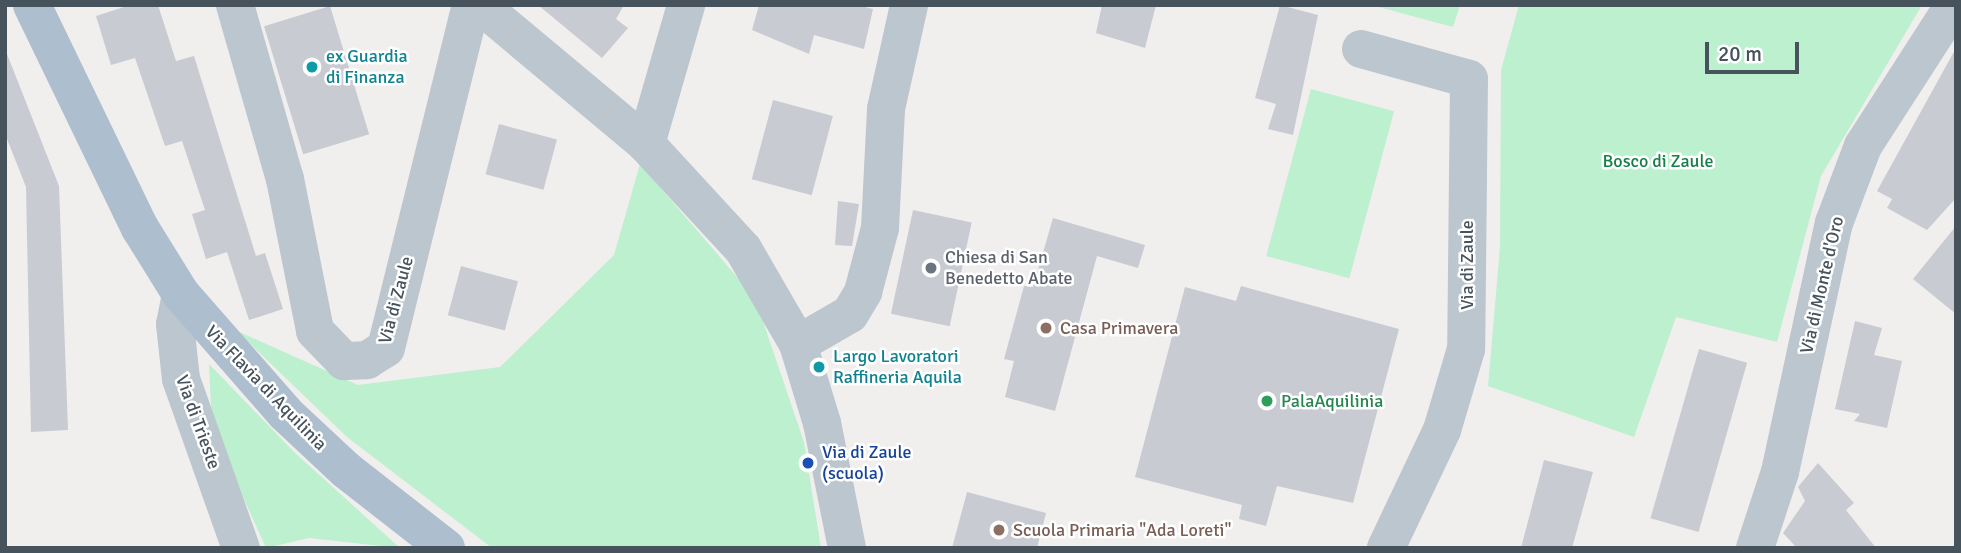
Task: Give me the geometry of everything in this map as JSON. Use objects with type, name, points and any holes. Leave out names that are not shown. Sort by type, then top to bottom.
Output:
[{"type":"main road","name":"Via Flavia di Aquilinia","points":[[32,5],[140,228],[181,294],[285,413],[346,470],[446,548]]},
{"type":"street","name":"Via di Zaule","points":[[235,5],[285,179],[315,331],[344,361],[367,360],[386,348],[471,5]]},
{"type":"street","points":[[480,5],[646,144],[743,249],[798,344],[822,423],[847,548]]},
{"type":"street","points":[[646,144],[686,5]]},
{"type":"street","points":[[798,344],[850,314],[863,292],[880,228],[886,109],[909,5]]},
{"type":"street","name":"Via di Monte d'Oro","points":[[1755,548],[1780,472],[1834,223],[1863,145],[1954,5]]},
{"type":"street","name":"Via di Zaule","points":[[1361,49],[1469,79],[1466,348],[1442,430],[1386,548]]},
{"type":"street","name":"Via di Trieste","points":[[181,294],[175,324],[181,379],[242,548]]},
{"type":"green space","points":[[1371,5],[1460,5],[1453,27]]},
{"type":"green space","name":"Bosco di Zaule","points":[[1519,5],[1922,5],[1821,176],[1777,342],[1676,317],[1634,437],[1488,386],[1500,247],[1501,70]]},
{"type":"green space","points":[[1311,89],[1394,111],[1349,278],[1266,256]]},
{"type":"green space","points":[[640,164],[755,298],[804,442],[821,548],[492,548],[347,437],[237,331],[358,385],[500,367],[614,255]]},
{"type":"green space","points":[[209,364],[294,452],[400,548],[309,538],[266,548],[212,428]]},
{"type":"building","points":[[130,5],[158,5],[176,61],[194,56],[256,256],[265,253],[283,309],[249,320],[227,252],[206,259],[192,214],[205,210],[182,141],[165,146],[135,58],[111,65],[96,16]]},
{"type":"building","points":[[538,5],[624,5],[616,19],[628,28],[602,58]]},
{"type":"building","points":[[759,5],[857,5],[873,9],[864,49],[814,35],[809,54],[752,30]]},
{"type":"building","points":[[1102,5],[1156,5],[1145,48],[1096,33]]},
{"type":"building","points":[[1280,5],[1318,15],[1293,135],[1268,129],[1276,104],[1255,98]]},
{"type":"building","name":"ex Guardia di Finanza","points":[[330,6],[369,134],[303,154],[264,26]]},
{"type":"building","points":[[1956,48],[1956,198],[1927,230],[1887,208],[1892,199],[1877,191]]},
{"type":"building","points":[[7,54],[59,186],[68,430],[31,432],[26,187],[5,134]]},
{"type":"building","points":[[773,100],[833,116],[812,195],[752,179]]},
{"type":"building","points":[[499,124],[557,140],[543,190],[486,174]]},
{"type":"building","points":[[838,201],[859,204],[852,246],[835,245]]},
{"type":"building","name":"Chiesa di San Benedetto Abate","points":[[913,210],[972,222],[950,326],[891,314]]},
{"type":"building","points":[[1053,218],[1145,245],[1138,268],[1097,256],[1055,411],[1005,397],[1014,361],[1004,359],[1024,286],[1033,287]]},
{"type":"building","points":[[1956,226],[1956,314],[1913,279]]},
{"type":"building","points":[[461,266],[518,281],[505,331],[448,315]]},
{"type":"building","name":"PalaAquilinia","points":[[1241,286],[1399,329],[1353,503],[1277,486],[1266,526],[1239,519],[1242,505],[1135,477],[1185,287],[1236,301]]},
{"type":"building","points":[[1855,321],[1882,328],[1874,355],[1902,361],[1887,428],[1854,421],[1860,414],[1835,409]]},
{"type":"building","points":[[1699,349],[1747,363],[1699,532],[1650,518]]},
{"type":"building","points":[[1544,460],[1593,472],[1572,548],[1521,548]]},
{"type":"building","points":[[1818,463],[1854,503],[1846,510],[1876,548],[1797,548],[1783,533],[1805,501],[1798,487]]},
{"type":"building","name":"Scuola Primaria \"Ada Loreti\"","points":[[967,492],[1046,513],[1037,548],[952,548]]},
{"type":"place","name":"ex Guardia di Finanza","points":[[312,67]]},
{"type":"place","name":"Chiesa di San Benedetto Abate","points":[[931,268]]},
{"type":"place","name":"Casa Primavera","points":[[1046,328]]},
{"type":"place","name":"Largo Lavoratori Raffineria Aquila","points":[[819,367]]},
{"type":"place","name":"PalaAquilinia","points":[[1267,401]]},
{"type":"place","name":"Via di Zaule (scuola)","points":[[808,463]]},
{"type":"place","name":"Scuola Primaria \"Ada Loreti\"","points":[[999,530]]}]
